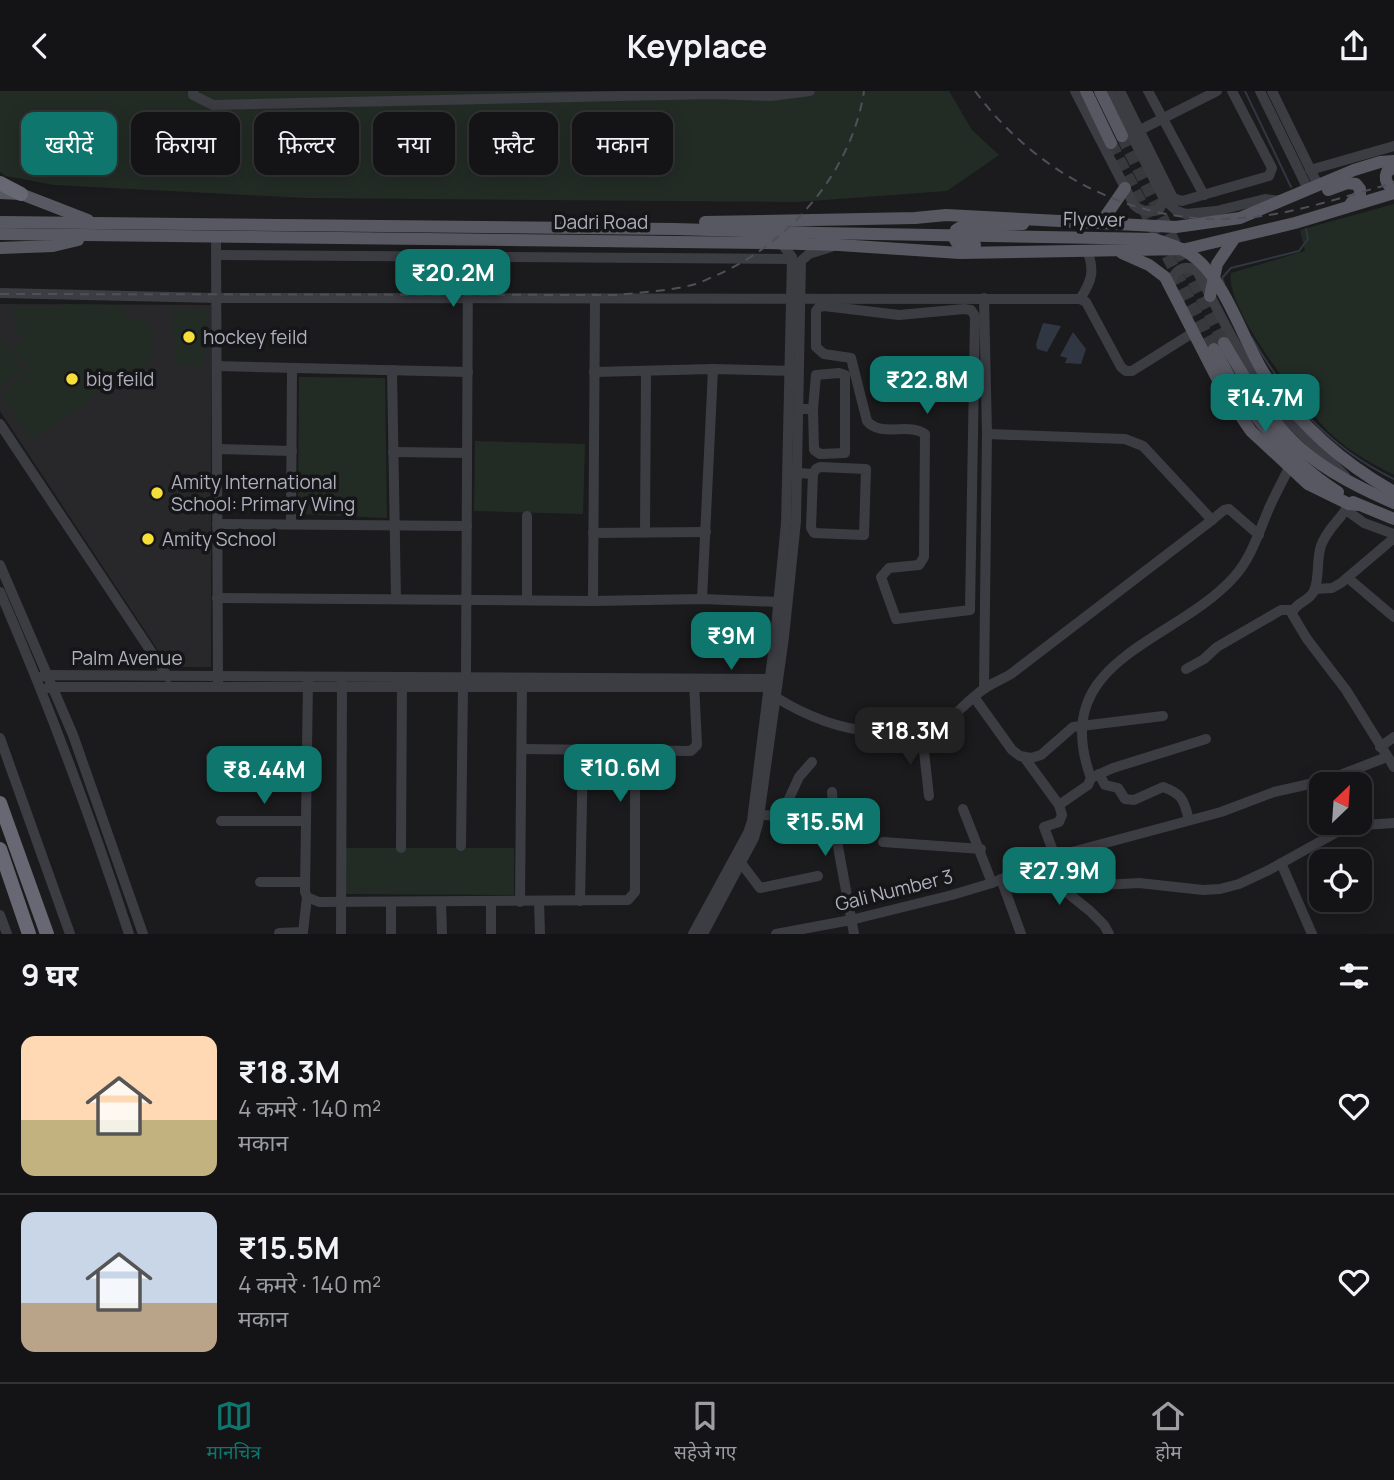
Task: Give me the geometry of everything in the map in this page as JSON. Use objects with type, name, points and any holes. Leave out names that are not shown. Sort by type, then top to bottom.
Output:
[{"type":"highway","points":[[0,183],[20,194]]},
{"type":"highway","points":[[0,803],[47,934]]},
{"type":"highway","points":[[0,849],[29,934]]},
{"type":"main road","points":[[1086,91],[1117,139],[1100,91]]},
{"type":"main road","points":[[674,235],[698,222],[915,218],[946,215],[1176,227],[1240,218],[1354,170],[1394,161]]},
{"type":"main road","points":[[1394,167],[1387,172],[1386,179],[1394,191]]},
{"type":"main road","points":[[1313,187],[1328,190],[1347,183],[1356,184],[1360,189],[1359,198],[1342,208]]},
{"type":"main road","points":[[1094,223],[1105,217],[1125,188]]},
{"type":"main road","name":"Dadri Road","points":[[54,229],[99,223],[674,235],[960,253],[1007,250],[1186,250],[1330,213],[1394,191]]},
{"type":"main road","points":[[0,193],[20,194],[99,223]]},
{"type":"main road","points":[[881,249],[922,240],[925,230],[915,218]]},
{"type":"main road","points":[[1007,250],[1000,245],[960,245],[954,238],[955,232],[961,226],[1004,226],[1047,220]]},
{"type":"main road","points":[[0,222],[92,237]]},
{"type":"main road","points":[[0,235],[54,229]]},
{"type":"main road","name":"Flyover","points":[[674,235],[732,230],[1154,239],[1173,245],[1194,257],[1206,268],[1216,282],[1256,361],[1303,423],[1321,441],[1365,475],[1394,492]]},
{"type":"main road","name":"Dadri Road","points":[[92,237],[674,235]]},
{"type":"main road","points":[[0,249],[53,246],[92,237]]},
{"type":"main road","points":[[1210,296],[1217,264],[1234,239]]},
{"type":"main road","points":[[0,258],[16,248]]},
{"type":"main road","points":[[1109,250],[1149,265],[1165,277],[1223,390],[1249,428],[1289,468],[1308,484],[1352,506],[1394,519]]},
{"type":"main road","points":[[1352,506],[1291,455],[1246,404],[1219,346],[1284,430],[1309,455],[1350,481],[1394,503]]},
{"type":"street","points":[[193,91],[193,95],[212,105],[443,95],[771,96],[810,91]]},
{"type":"street","points":[[1075,91],[1134,205],[1143,211],[1159,210],[1164,199]]},
{"type":"street","points":[[1109,91],[1164,199],[1177,211],[1186,214],[1216,211],[1265,199],[1280,201]]},
{"type":"street","points":[[1120,91],[1173,198],[1182,201],[1272,173],[1272,168],[1232,91]]},
{"type":"street","points":[[1148,91],[1204,195]]},
{"type":"street","points":[[1140,130],[1217,91]]},
{"type":"street","points":[[1261,91],[1313,187]]},
{"type":"street","points":[[1272,91],[1310,170],[1313,187]]},
{"type":"street","points":[[1310,170],[1394,146]]},
{"type":"street","points":[[674,235],[676,259]]},
{"type":"street","points":[[216,238],[218,681],[694,682],[771,689],[839,726],[922,734],[951,720],[984,689],[1011,674],[1224,510],[1236,512],[1259,535]]},
{"type":"street","points":[[703,934],[754,838],[760,815],[786,523],[795,371],[796,298],[792,259],[781,243]]},
{"type":"street","points":[[796,298],[802,259],[839,244]]},
{"type":"street","points":[[1080,299],[1093,274],[1087,250]]},
{"type":"street","points":[[216,255],[792,259]]},
{"type":"street","points":[[461,846],[467,526],[468,258]]},
{"type":"street","points":[[1170,286],[1174,274],[1181,268],[1190,267],[1198,271],[1251,372],[1273,403],[1298,432],[1350,481]]},
{"type":"street","points":[[0,293],[216,298],[1080,299],[1086,302],[1121,367],[1126,371],[1132,371],[1194,332]]},
{"type":"street","points":[[593,601],[595,298]]},
{"type":"street","points":[[899,298],[899,315]]},
{"type":"street","points":[[912,298],[914,313]]},
{"type":"street","points":[[984,298],[987,434],[984,689]]},
{"type":"street","points":[[819,307],[899,315],[914,313],[964,309],[971,310],[975,316],[970,610],[896,619],[881,577],[889,568],[915,566],[922,562],[925,434],[919,430],[872,427],[867,421],[851,358],[819,352],[815,340],[816,311],[819,307]]},
{"type":"street","points":[[216,366],[468,372]]},
{"type":"street","points":[[291,524],[292,368]]},
{"type":"street","points":[[594,372],[713,369],[795,371]]},
{"type":"street","points":[[702,599],[713,369]]},
{"type":"street","points":[[392,370],[396,600]]},
{"type":"street","points":[[693,934],[748,833],[796,521],[798,409],[795,371]]},
{"type":"street","points":[[645,531],[646,372]]},
{"type":"street","points":[[843,373],[846,378],[845,453],[820,454],[814,450],[813,409],[816,375],[843,373]]},
{"type":"street","points":[[798,409],[813,409]]},
{"type":"street","points":[[0,424],[174,686]]},
{"type":"street","points":[[987,434],[1125,439],[1143,446],[1213,520]]},
{"type":"street","points":[[217,449],[292,450]]},
{"type":"street","points":[[393,452],[467,453]]},
{"type":"street","points":[[820,467],[866,469],[864,535],[814,533],[811,528],[813,474],[816,468],[820,467]]},
{"type":"street","points":[[1189,820],[1184,803],[1177,792],[1163,787],[1134,800],[1125,799],[1118,788],[1105,785],[1095,776],[1082,745],[1081,726],[1091,692],[1102,677],[1120,660],[1207,601],[1234,578],[1246,562],[1289,468]]},
{"type":"street","points":[[797,473],[813,474]]},
{"type":"street","points":[[1186,669],[1204,659],[1217,647],[1281,610],[1292,610],[1311,596],[1315,589],[1321,546],[1335,520],[1352,506],[1364,523],[1394,536],[1348,579],[1332,588],[1315,589]]},
{"type":"street","points":[[527,516],[527,600]]},
{"type":"street","points":[[217,523],[467,526]]},
{"type":"street","points":[[593,533],[706,532]]},
{"type":"street","points":[[0,565],[42,676],[129,934]]},
{"type":"street","points":[[1348,579],[1394,617]]},
{"type":"street","points":[[0,592],[42,676]]},
{"type":"street","points":[[218,598],[593,601],[702,599],[779,603]]},
{"type":"street","points":[[1292,610],[1307,639],[1346,690],[1394,767]]},
{"type":"street","name":"Palm Avenue","points":[[42,676],[167,675],[218,681]]},
{"type":"street","name":"Palm Avenue","points":[[46,688],[174,686],[218,681]]},
{"type":"street","points":[[279,933],[303,932],[307,897],[308,681]]},
{"type":"street","points":[[341,934],[342,681]]},
{"type":"street","points":[[401,848],[402,681]]},
{"type":"street","points":[[520,902],[522,681]]},
{"type":"street","points":[[522,749],[695,750],[694,682]]},
{"type":"street","points":[[46,688],[73,735],[143,934]]},
{"type":"street","points":[[974,697],[1012,750],[1031,758],[1041,755],[1066,731],[1081,726],[1163,716]]},
{"type":"street","points":[[922,734],[929,796]]},
{"type":"street","points":[[1380,747],[1394,737]]},
{"type":"street","points":[[0,738],[70,934]]},
{"type":"street","points":[[1059,806],[1088,785],[1095,776],[1206,739]]},
{"type":"street","points":[[580,901],[583,750]]},
{"type":"street","points":[[307,897],[319,902],[628,900],[635,892],[635,751]]},
{"type":"street","points":[[211,757],[307,758]]},
{"type":"street","points":[[1024,757],[1059,806],[1062,815],[1059,822],[1044,827],[1065,887],[1074,900],[1097,918],[1109,934]]},
{"type":"street","name":"Gali Number 3","points":[[776,934],[812,931],[999,884],[1056,856],[1189,820],[1274,792],[1327,780],[1387,757]]},
{"type":"street","points":[[760,815],[781,816],[799,777],[812,762]]},
{"type":"street","points":[[832,792],[836,833],[854,934]]},
{"type":"street","points":[[963,809],[1021,934]]},
{"type":"street","points":[[222,821],[306,821]]},
{"type":"street","points":[[1065,887],[1139,883],[1203,890],[1220,889],[1239,884],[1282,863],[1348,826],[1394,823]]},
{"type":"street","points":[[883,842],[981,849]]},
{"type":"street","points":[[741,863],[760,888],[818,876]]},
{"type":"street","points":[[1282,863],[1312,934]]},
{"type":"street","points":[[999,884],[1060,871]]},
{"type":"street","points":[[260,882],[305,882]]},
{"type":"street","points":[[539,901],[540,934]]},
{"type":"street","points":[[391,902],[391,934]]},
{"type":"street","points":[[441,902],[442,934]]},
{"type":"street","points":[[491,902],[491,934]]},
{"type":"street","points":[[0,915],[7,934]]},
{"type":"shaded area","points":[[0,91],[949,91],[972,130],[999,155],[947,191],[797,202],[307,198],[54,185],[6,176],[0,172]]},
{"type":"shaded area","points":[[1394,204],[1394,475],[1346,446],[1331,434],[1303,403],[1252,333],[1232,289],[1231,273],[1305,251],[1300,230]]},
{"type":"shaded area","name":"Amity School","points":[[0,304],[211,305],[211,667],[169,667],[0,411]]},
{"type":"shaded area","name":"big feild","points":[[61,304],[122,305],[129,319],[146,321],[153,336],[150,362],[109,389],[91,396],[82,407],[31,439],[2,395],[29,368],[12,350],[24,341],[13,324],[13,307],[61,307]]},
{"type":"shaded area","name":"hockey feild","points":[[172,310],[205,310],[204,366],[176,365]]},
{"type":"shaded area","points":[[3,341],[24,369],[0,388],[0,343]]},
{"type":"shaded area","points":[[299,377],[385,378],[387,518],[298,514]]},
{"type":"shaded area","points":[[475,441],[585,444],[583,514],[474,511]]},
{"type":"shaded area","points":[[345,848],[514,848],[514,895],[345,894]]},
{"type":"water","points":[[1043,323],[1061,326],[1047,352],[1037,349],[1036,344]]},
{"type":"water","points":[[1073,332],[1086,349],[1081,364],[1065,363],[1067,358],[1060,356]]},
{"type":"waterway","points":[[1245,91],[1291,187]]},
{"type":"waterway","points":[[1224,283],[1222,278],[1231,268],[1299,251],[1308,239],[1306,229]]},
{"type":"waterway","points":[[1252,338],[1281,382],[1312,420],[1349,452],[1394,479]]},
{"type":"tunnel","points":[[1122,136],[1224,343]]},
{"type":"tunnel","points":[[1111,143],[1214,349]]},
{"type":"railway","points":[[0,294],[618,295],[692,285],[744,261],[769,244],[813,201],[846,149],[857,121],[864,91]]},
{"type":"railway","points":[[975,91],[1001,122],[1031,150],[1063,173],[1098,192],[1135,206],[1173,215],[1213,219],[1272,215],[1394,183]]},
{"type":"place","name":"hockey feild","points":[[189,337]]},
{"type":"place","name":"big feild","points":[[72,379]]},
{"type":"place","name":"Amity International School: Primary Wing","points":[[157,493]]},
{"type":"place","name":"Amity School","points":[[148,539]]}]
